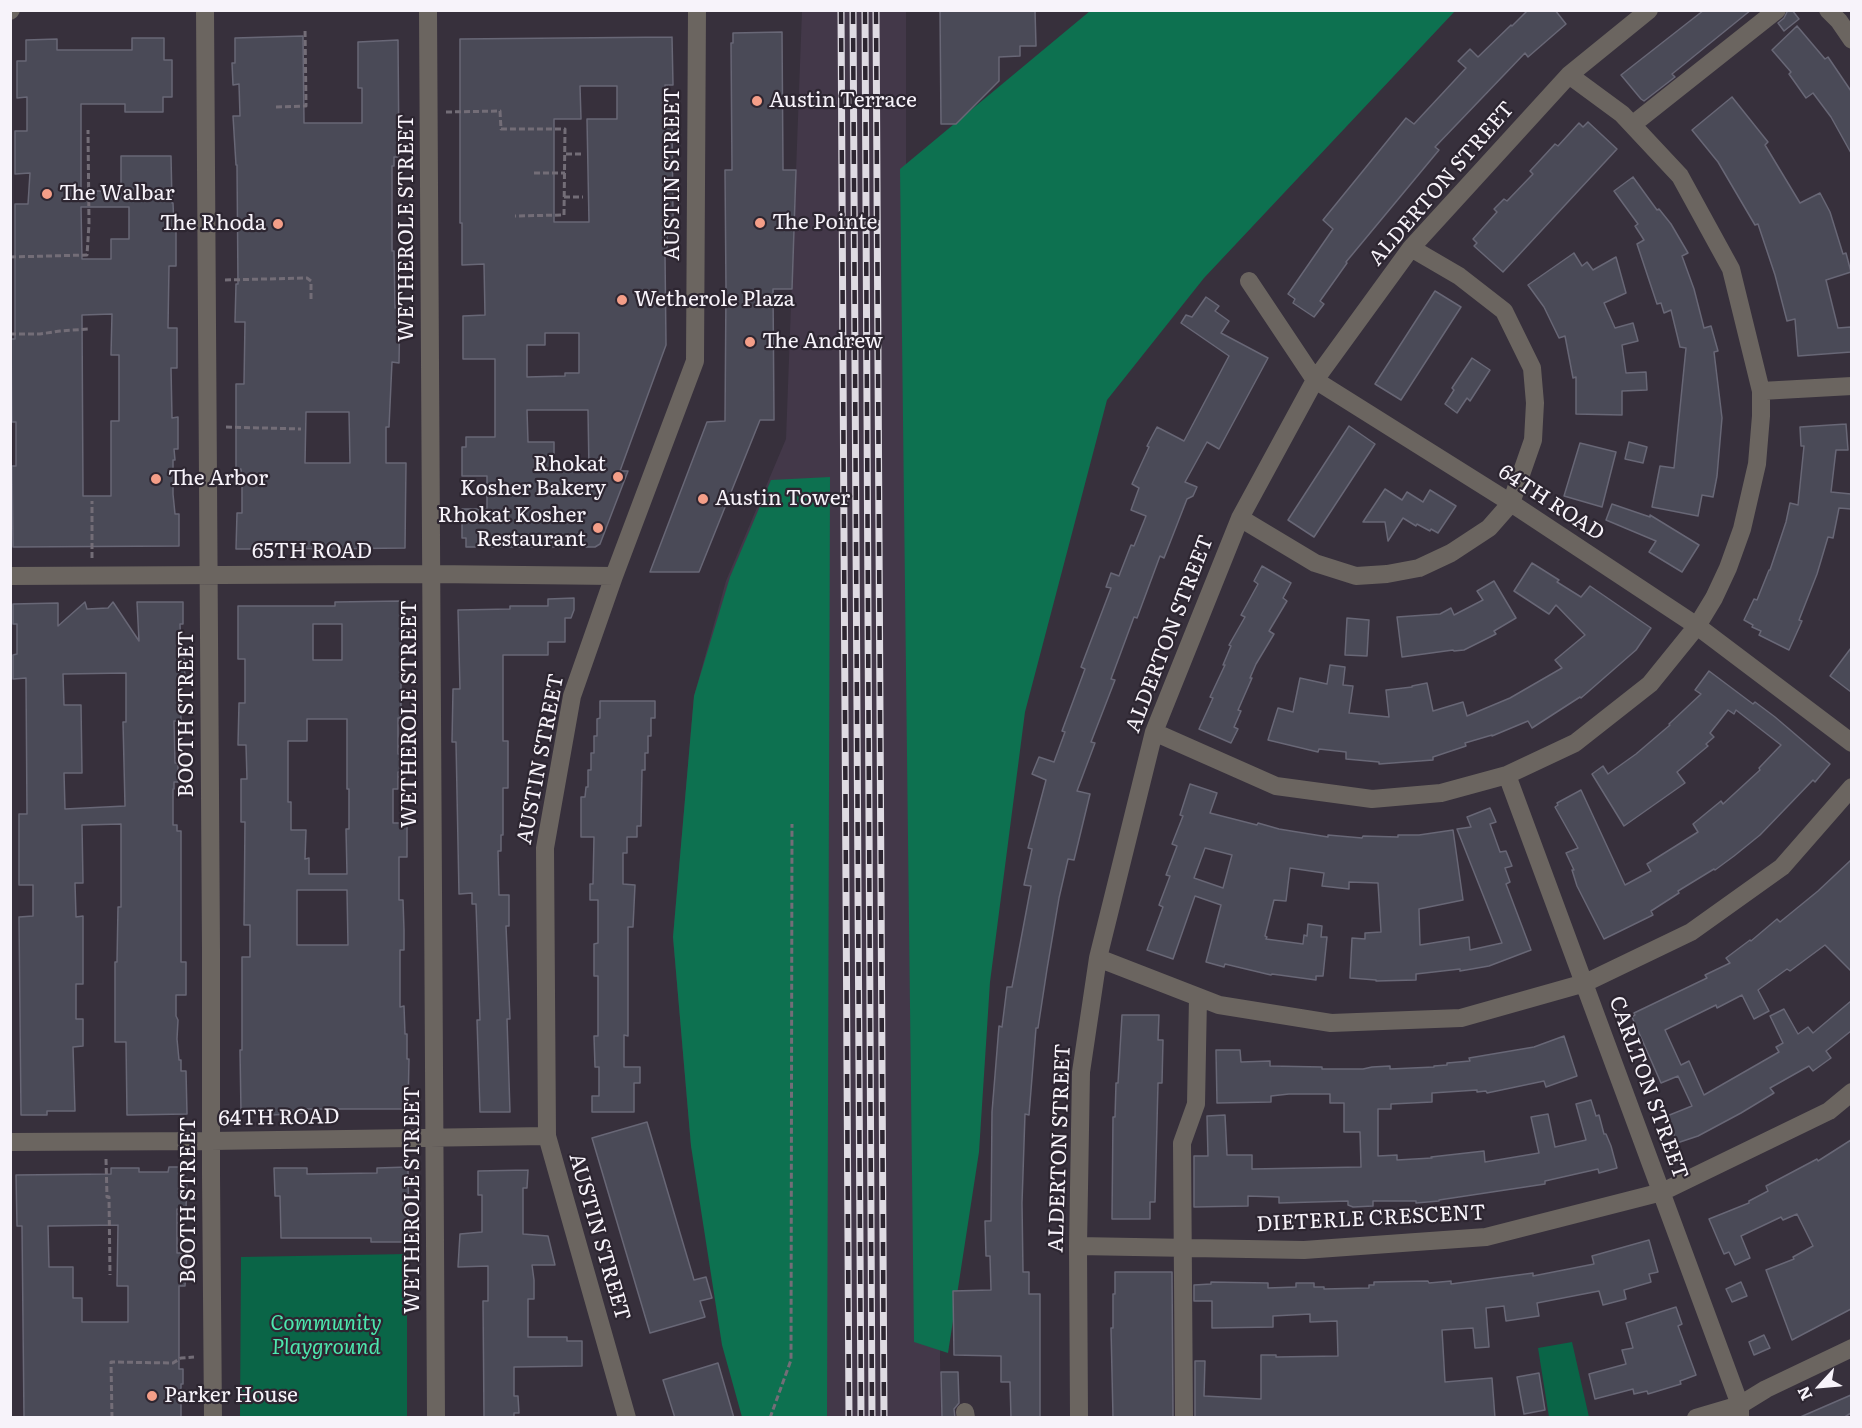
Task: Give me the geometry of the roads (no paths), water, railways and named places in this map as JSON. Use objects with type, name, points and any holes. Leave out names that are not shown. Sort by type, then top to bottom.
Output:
[{"type":"street","name":"BOOTH STREET","points":[[205,10],[213,1418]]},
{"type":"street","name":"WETHEROLE STREET","points":[[428,10],[436,1418]]},
{"type":"street","name":"AUSTIN STREET","points":[[627,1418],[547,1136],[545,848],[572,696],[614,576],[695,361],[697,10]]},
{"type":"street","name":"ALDERTON STREET","points":[[1079,1418],[1078,1246],[1081,1072],[1098,958],[1154,732],[1240,518],[1316,380],[1411,248],[1569,75],[1649,10]]},
{"type":"street","points":[[1632,125],[1777,10]]},
{"type":"street","points":[[1828,10],[1851,39]]},
{"type":"street","points":[[1154,732],[1276,786],[1372,799],[1441,794],[1507,775],[1575,743],[1650,684],[1697,626],[1728,568],[1742,529],[1757,464],[1761,391],[1731,269],[1680,176],[1622,114],[1569,75]]},
{"type":"street","points":[[1240,518],[1315,564],[1356,576],[1387,574],[1419,568],[1451,553],[1489,528],[1511,503],[1533,440],[1535,403],[1532,368],[1504,311],[1459,276],[1411,248]]},
{"type":"street","name":"64TH ROAD","points":[[1248,281],[1316,380],[1511,503],[1697,626],[1851,743]]},
{"type":"street","points":[[1761,391],[1851,386]]},
{"type":"street","name":"65TH ROAD","points":[[10,576],[432,574],[614,576]]},
{"type":"street","name":"CARLTON STREET","points":[[1507,775],[1662,1192],[1740,1411]]},
{"type":"street","points":[[1098,958],[1219,1005],[1331,1023],[1461,1018],[1585,983],[1691,932],[1782,867],[1851,787]]},
{"type":"street","points":[[1184,1418],[1182,1143],[1196,1104],[1198,997]]},
{"type":"street","name":"DIETERLE CRESCENT","points":[[1078,1246],[1304,1250],[1486,1237],[1662,1192],[1829,1111],[1851,1092]]},
{"type":"street","name":"64TH ROAD","points":[[10,1142],[547,1136]]},
{"type":"street","points":[[1696,1418],[1740,1411],[1766,1389],[1851,1348]]},
{"type":"railway","points":[[841,10],[849,1418]]},
{"type":"railway","points":[[853,10],[861,1418]]},
{"type":"railway","points":[[865,10],[872,1418]]},
{"type":"railway","points":[[876,10],[884,1418]]},
{"type":"place","name":"Austin Terrace","points":[[757,101]]},
{"type":"place","name":"The Walbar","points":[[47,194]]},
{"type":"place","name":"The Pointe","points":[[760,223]]},
{"type":"place","name":"The Rhoda","points":[[278,224]]},
{"type":"place","name":"Wetherole Plaza","points":[[622,300]]},
{"type":"place","name":"The Andrew","points":[[750,342]]},
{"type":"place","name":"Rhokat Kosher Bakery","points":[[618,477]]},
{"type":"place","name":"The Arbor","points":[[156,479]]},
{"type":"place","name":"Austin Tower","points":[[703,499]]},
{"type":"place","name":"Rhokat Kosher Restaurant","points":[[598,528]]},
{"type":"place","name":"Parker House","points":[[152,1396]]},
{"type":"park label","name":"Community Playground","points":[[326,1336]]}]
